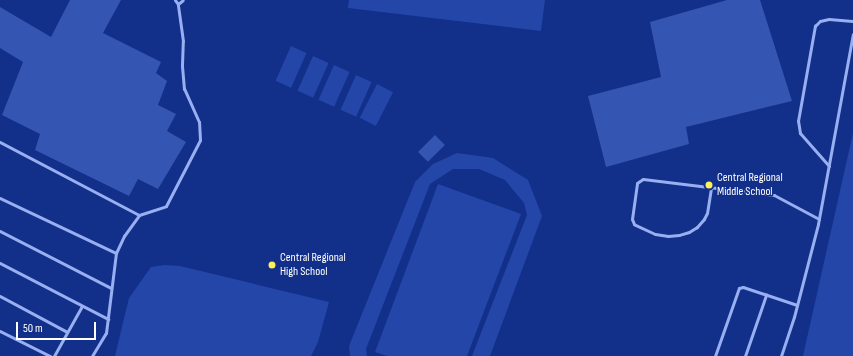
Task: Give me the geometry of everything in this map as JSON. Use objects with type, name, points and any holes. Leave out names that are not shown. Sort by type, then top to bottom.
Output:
[{"type":"lane","points":[[92,356],[106,333],[116,253],[124,236],[139,215],[166,206],[200,140],[199,122],[184,89],[182,65],[183,41],[178,4],[175,0]]},
{"type":"lane","points":[[178,4],[183,0]]},
{"type":"lane","points":[[829,166],[800,133],[798,121],[815,26],[820,21],[829,19],[853,22]]},
{"type":"lane","points":[[781,356],[797,305],[819,220],[853,34]]},
{"type":"lane","points":[[0,142],[139,215]]},
{"type":"lane","points":[[711,188],[707,213],[704,219],[697,227],[689,232],[679,235],[655,234],[634,224],[632,219],[637,183],[643,179],[774,195],[819,220]]},
{"type":"lane","points":[[0,198],[116,253]]},
{"type":"lane","points":[[0,231],[112,288]]},
{"type":"lane","points":[[0,263],[108,319]]},
{"type":"lane","points":[[715,356],[739,288],[743,287],[797,305]]},
{"type":"lane","points":[[745,356],[766,295]]},
{"type":"lane","points":[[0,296],[68,332]]},
{"type":"lane","points":[[54,356],[82,306]]},
{"type":"lane","points":[[0,331],[50,356]]},
{"type":"shaded area","points":[[349,0],[545,0],[541,31],[348,8]]},
{"type":"shaded area","points":[[291,46],[307,53],[291,88],[276,81]]},
{"type":"shaded area","points":[[313,56],[329,63],[313,98],[298,91]]},
{"type":"shaded area","points":[[334,65],[350,72],[334,107],[319,100]]},
{"type":"shaded area","points":[[356,75],[372,82],[356,117],[341,110]]},
{"type":"shaded area","points":[[377,84],[393,92],[376,126],[360,118]]},
{"type":"shaded area","points":[[853,133],[853,356],[803,356]]},
{"type":"shaded area","points":[[457,153],[493,158],[528,180],[542,216],[490,356],[472,356],[527,215],[524,203],[505,180],[479,169],[453,169],[430,184],[366,349],[367,356],[350,356],[349,346],[415,182],[433,164]]},
{"type":"shaded area","points":[[438,184],[521,214],[467,356],[387,356],[375,352]]},
{"type":"shaded area","points":[[165,265],[180,266],[329,302],[318,342],[311,356],[115,356],[129,298],[151,267]]},
{"type":"building","points":[[70,0],[121,0],[103,33],[161,62],[156,73],[167,81],[158,105],[176,114],[167,131],[186,142],[158,189],[138,179],[129,196],[35,150],[40,134],[2,115],[23,62],[0,48],[0,7],[51,37]]},
{"type":"building","points":[[727,0],[760,0],[792,101],[686,127],[689,144],[606,167],[588,96],[661,77],[650,22]]},
{"type":"building","points":[[435,135],[445,145],[428,162],[418,152]]},
{"type":"place","name":"Central Regional Middle School","points":[[709,185]]},
{"type":"place","name":"Central Regional High School","points":[[272,265]]}]
